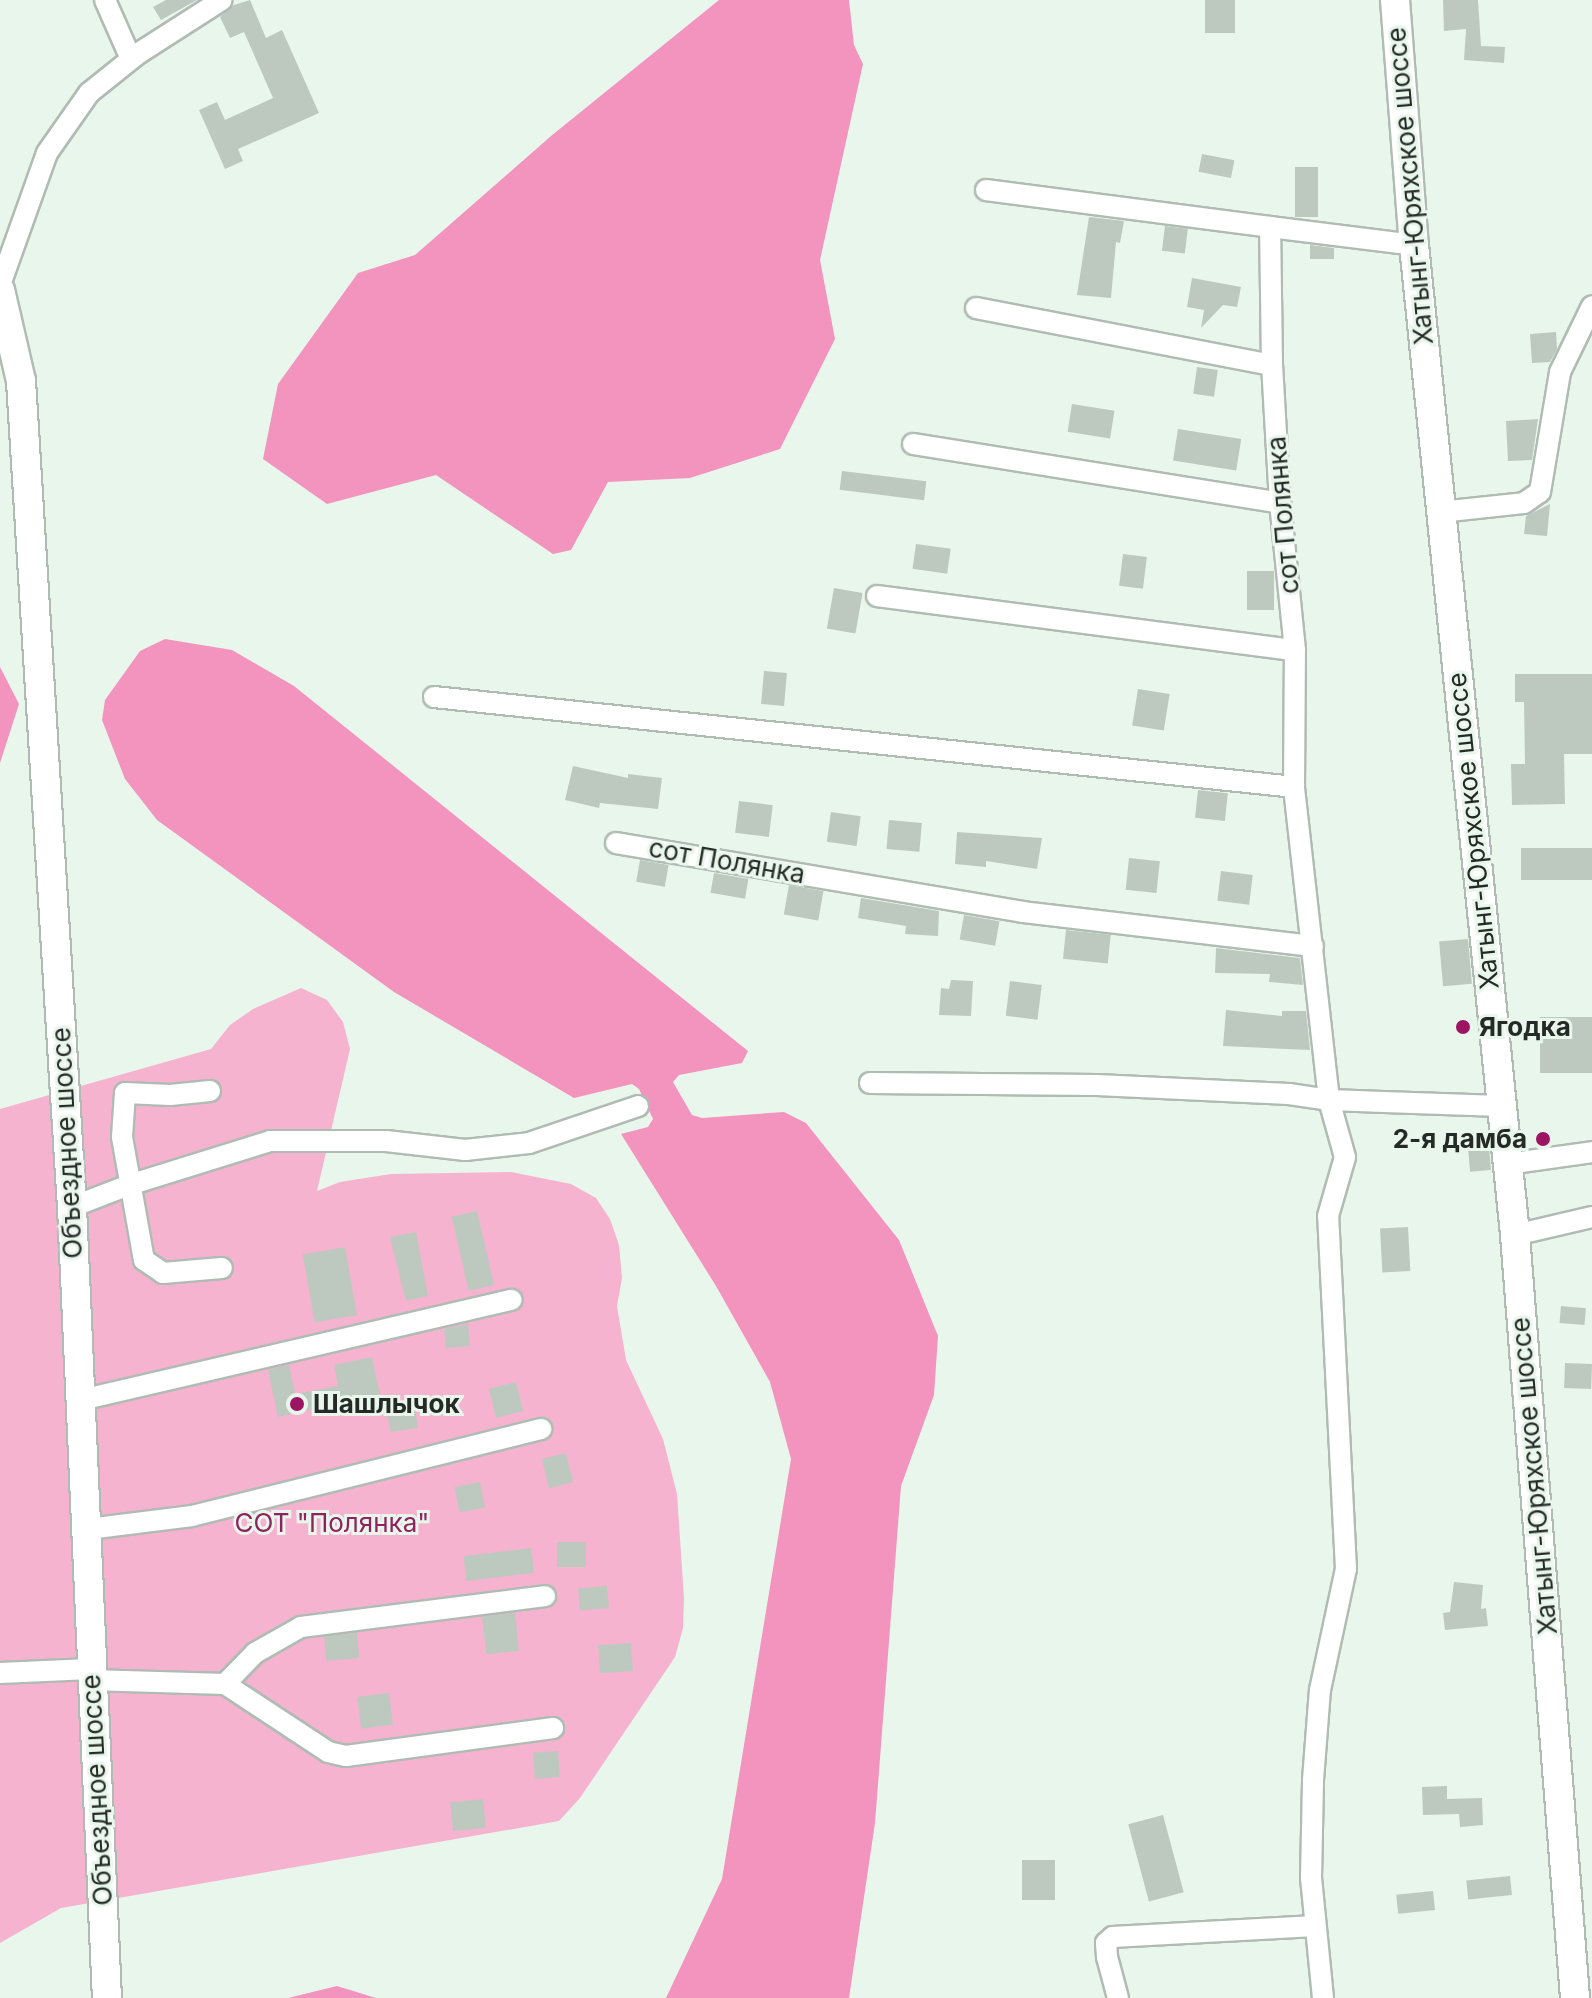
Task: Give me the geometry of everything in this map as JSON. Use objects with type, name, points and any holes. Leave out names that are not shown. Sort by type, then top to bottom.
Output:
[{"type":"main road","name":"Хатынг-Юряхское шоссе","points":[[1395,0],[1414,245],[1515,1235],[1575,1998]]},
{"type":"main road","name":"Объездное шоссе","points":[[0,288],[21,381],[72,1207],[88,1529],[90,1674],[107,1998]]},
{"type":"street","points":[[105,0],[131,59]]},
{"type":"street","points":[[0,288],[47,153],[89,93],[131,59],[222,0]]},
{"type":"street","points":[[986,190],[1414,245]]},
{"type":"street","name":"сот Полянка","points":[[1270,227],[1272,365],[1280,503],[1295,650],[1294,787],[1329,1100],[1345,1157],[1328,1216],[1346,1569],[1320,1690],[1311,1878],[1323,1998]]},
{"type":"street","points":[[1440,512],[1524,503],[1540,492],[1560,372],[1592,306]]},
{"type":"street","points":[[976,308],[1272,365]]},
{"type":"street","points":[[913,444],[1280,503]]},
{"type":"street","points":[[877,596],[1295,650]]},
{"type":"street","points":[[434,697],[1294,787]]},
{"type":"street","name":"сот Полянка","points":[[616,843],[1023,912],[1313,946]]},
{"type":"street","points":[[870,1083],[1097,1085],[1289,1094],[1329,1100],[1501,1106]]},
{"type":"street","points":[[210,1091],[170,1095],[125,1093],[122,1137],[144,1260],[163,1273],[197,1273],[222,1268]]},
{"type":"street","points":[[72,1207],[129,1185],[270,1141],[386,1141],[465,1150],[529,1143],[638,1106]]},
{"type":"street","points":[[1507,1164],[1592,1152]]},
{"type":"street","points":[[1515,1235],[1592,1217]]},
{"type":"street","points":[[81,1400],[512,1300]]},
{"type":"street","points":[[88,1529],[192,1516],[541,1429]]},
{"type":"street","points":[[225,1684],[255,1653],[301,1627],[545,1596]]},
{"type":"street","points":[[0,1673],[90,1674],[225,1684],[328,1752],[346,1756],[553,1728]]},
{"type":"street","points":[[1118,1998],[1107,1957],[1106,1943],[1113,1937],[1315,1926]]},
{"type":"green space","name":"СОТ \"Полянка\"","points":[[301,988],[327,1000],[343,1022],[350,1049],[317,1191],[340,1182],[391,1174],[511,1172],[571,1184],[596,1198],[610,1219],[619,1245],[622,1278],[617,1306],[626,1360],[663,1439],[677,1494],[684,1598],[683,1628],[675,1657],[580,1798],[559,1821],[61,1908],[0,1943],[0,1109],[211,1049],[230,1025],[253,1009]]},
{"type":"shaded area","points":[[719,0],[849,0],[854,45],[863,64],[820,260],[835,339],[780,449],[690,478],[608,482],[571,550],[553,554],[436,475],[327,504],[263,459],[278,384],[358,273],[415,255],[551,136]]},
{"type":"shaded area","points":[[165,639],[232,650],[294,686],[748,1051],[742,1063],[679,1075],[673,1082],[692,1115],[702,1118],[784,1112],[806,1123],[899,1240],[938,1336],[934,1395],[901,1486],[875,1823],[849,1998],[666,1998],[722,1879],[791,1459],[770,1382],[716,1286],[621,1134],[648,1127],[653,1119],[639,1089],[632,1084],[574,1098],[394,992],[157,820],[125,779],[102,720],[105,700],[140,651]]},
{"type":"shaded area","points":[[0,667],[19,704],[0,763]]},
{"type":"shaded area","points":[[337,1986],[376,1998],[288,1998]]},
{"type":"building","points":[[166,0],[197,0],[161,20],[153,7]]},
{"type":"building","points":[[250,0],[266,38],[282,30],[319,113],[238,149],[243,161],[225,169],[199,110],[217,102],[225,120],[273,98],[244,32],[230,38],[220,17],[234,5]]},
{"type":"building","points":[[1205,0],[1235,0],[1235,33],[1205,33]]},
{"type":"building","points":[[1443,0],[1478,0],[1481,46],[1505,47],[1504,63],[1464,60],[1466,29],[1444,31]]},
{"type":"building","points":[[1202,154],[1234,160],[1231,178],[1199,172]]},
{"type":"building","points":[[1295,167],[1318,167],[1318,217],[1295,217]]},
{"type":"building","points":[[1089,217],[1124,221],[1120,243],[1116,242],[1111,298],[1077,295]]},
{"type":"building","points":[[1165,226],[1188,229],[1185,254],[1162,251]]},
{"type":"building","points":[[1310,245],[1334,248],[1334,259],[1310,259]]},
{"type":"building","points":[[1192,278],[1241,287],[1237,307],[1223,305],[1201,328],[1204,310],[1187,307]]},
{"type":"building","points":[[1556,332],[1557,349],[1550,362],[1532,363],[1530,334]]},
{"type":"building","points":[[1197,367],[1218,370],[1214,397],[1193,394]]},
{"type":"building","points":[[1072,404],[1114,411],[1110,438],[1068,432]]},
{"type":"building","points":[[1538,419],[1532,460],[1508,461],[1506,421]]},
{"type":"building","points":[[1178,429],[1241,439],[1236,471],[1173,461]]},
{"type":"building","points":[[842,471],[926,481],[924,500],[840,490]]},
{"type":"building","points":[[1550,504],[1547,536],[1524,534],[1526,516]]},
{"type":"building","points":[[916,544],[951,549],[947,574],[913,569]]},
{"type":"building","points":[[1123,554],[1147,557],[1143,589],[1119,586]]},
{"type":"building","points":[[1247,571],[1274,571],[1274,610],[1247,610]]},
{"type":"building","points":[[834,588],[863,593],[855,633],[827,628]]},
{"type":"building","points":[[764,671],[787,673],[784,706],[761,704]]},
{"type":"building","points":[[1515,674],[1592,674],[1592,754],[1564,754],[1565,804],[1512,805],[1511,764],[1525,764],[1524,702],[1515,702]]},
{"type":"building","points":[[1138,689],[1170,694],[1164,731],[1132,726]]},
{"type":"building","points":[[573,766],[628,778],[628,774],[662,778],[658,809],[600,803],[599,808],[565,800]]},
{"type":"building","points":[[1198,790],[1228,793],[1225,821],[1195,818]]},
{"type":"building","points":[[739,801],[773,805],[769,837],[735,833]]},
{"type":"building","points":[[831,812],[861,816],[857,846],[827,842]]},
{"type":"building","points":[[889,820],[922,823],[919,852],[886,849]]},
{"type":"building","points":[[957,832],[1042,838],[1037,869],[986,861],[986,867],[955,864]]},
{"type":"building","points":[[1521,848],[1592,848],[1592,880],[1521,880]]},
{"type":"building","points":[[1129,858],[1160,861],[1156,893],[1126,890]]},
{"type":"building","points":[[640,860],[669,865],[665,887],[636,882]]},
{"type":"building","points":[[1221,871],[1253,875],[1249,905],[1217,901]]},
{"type":"building","points":[[714,873],[748,879],[745,899],[711,893]]},
{"type":"building","points":[[789,885],[823,891],[818,921],[784,915]]},
{"type":"building","points":[[861,898],[939,911],[938,936],[905,934],[906,926],[858,918]]},
{"type":"building","points":[[964,915],[999,921],[995,946],[960,940]]},
{"type":"building","points":[[1066,930],[1111,935],[1108,964],[1063,959]]},
{"type":"building","points":[[1468,939],[1472,984],[1443,986],[1439,942]]},
{"type":"building","points":[[1216,948],[1300,958],[1303,985],[1269,982],[1270,974],[1215,973]]},
{"type":"building","points":[[951,980],[973,981],[971,1016],[939,1015],[941,988],[949,989]]},
{"type":"building","points":[[1010,981],[1042,985],[1037,1020],[1006,1016]]},
{"type":"building","points":[[1226,1010],[1282,1016],[1282,1011],[1306,1011],[1310,1050],[1223,1046]]},
{"type":"building","points":[[1540,1017],[1592,1017],[1592,1073],[1540,1073]]},
{"type":"building","points":[[1489,1147],[1491,1170],[1470,1172],[1468,1149]]},
{"type":"building","points":[[477,1211],[494,1285],[469,1291],[452,1217]]},
{"type":"building","points":[[1408,1227],[1410,1271],[1382,1272],[1380,1228]]},
{"type":"building","points":[[416,1232],[428,1296],[406,1301],[390,1237]]},
{"type":"building","points":[[345,1247],[357,1315],[315,1322],[303,1254]]},
{"type":"building","points":[[1561,1306],[1586,1308],[1584,1325],[1560,1323]]},
{"type":"building","points":[[468,1324],[470,1346],[446,1348],[444,1329]]},
{"type":"building","points":[[372,1357],[380,1394],[278,1417],[268,1370],[289,1365],[295,1394],[338,1386],[334,1365]]},
{"type":"building","points":[[1565,1363],[1592,1364],[1591,1389],[1564,1388]]},
{"type":"building","points":[[516,1382],[523,1411],[496,1418],[489,1389]]},
{"type":"building","points":[[414,1402],[418,1428],[390,1432],[386,1406]]},
{"type":"building","points":[[566,1453],[573,1482],[549,1488],[542,1459]]},
{"type":"building","points":[[480,1482],[485,1508],[459,1512],[454,1487]]},
{"type":"building","points":[[557,1542],[586,1542],[586,1567],[557,1567]]},
{"type":"building","points":[[531,1548],[534,1573],[467,1581],[464,1556]]},
{"type":"building","points":[[1454,1582],[1483,1585],[1481,1609],[1486,1608],[1488,1626],[1445,1630],[1443,1613],[1450,1612]]},
{"type":"building","points":[[607,1586],[609,1608],[580,1610],[578,1589]]},
{"type":"building","points":[[515,1613],[519,1651],[486,1654],[482,1616]]},
{"type":"building","points":[[357,1633],[359,1658],[326,1661],[324,1636]]},
{"type":"building","points":[[631,1643],[633,1671],[600,1673],[598,1645]]},
{"type":"building","points":[[389,1693],[393,1725],[361,1729],[357,1697]]},
{"type":"building","points":[[558,1751],[560,1777],[535,1779],[533,1753]]},
{"type":"building","points":[[1447,1786],[1447,1799],[1482,1798],[1483,1825],[1460,1827],[1459,1814],[1423,1815],[1422,1787]]},
{"type":"building","points":[[483,1799],[486,1828],[453,1831],[450,1802]]},
{"type":"building","points":[[1163,1815],[1184,1892],[1149,1902],[1128,1824]]},
{"type":"building","points":[[1022,1860],[1055,1860],[1055,1900],[1022,1900]]},
{"type":"building","points":[[1510,1876],[1512,1895],[1468,1899],[1466,1881]]},
{"type":"building","points":[[1433,1891],[1435,1910],[1398,1914],[1396,1895]]},
{"type":"place","name":"Ягодка","points":[[1463,1027]]},
{"type":"place","name":"2-я дамба","points":[[1543,1139]]},
{"type":"place","name":"Шашлычок","points":[[297,1404]]}]
